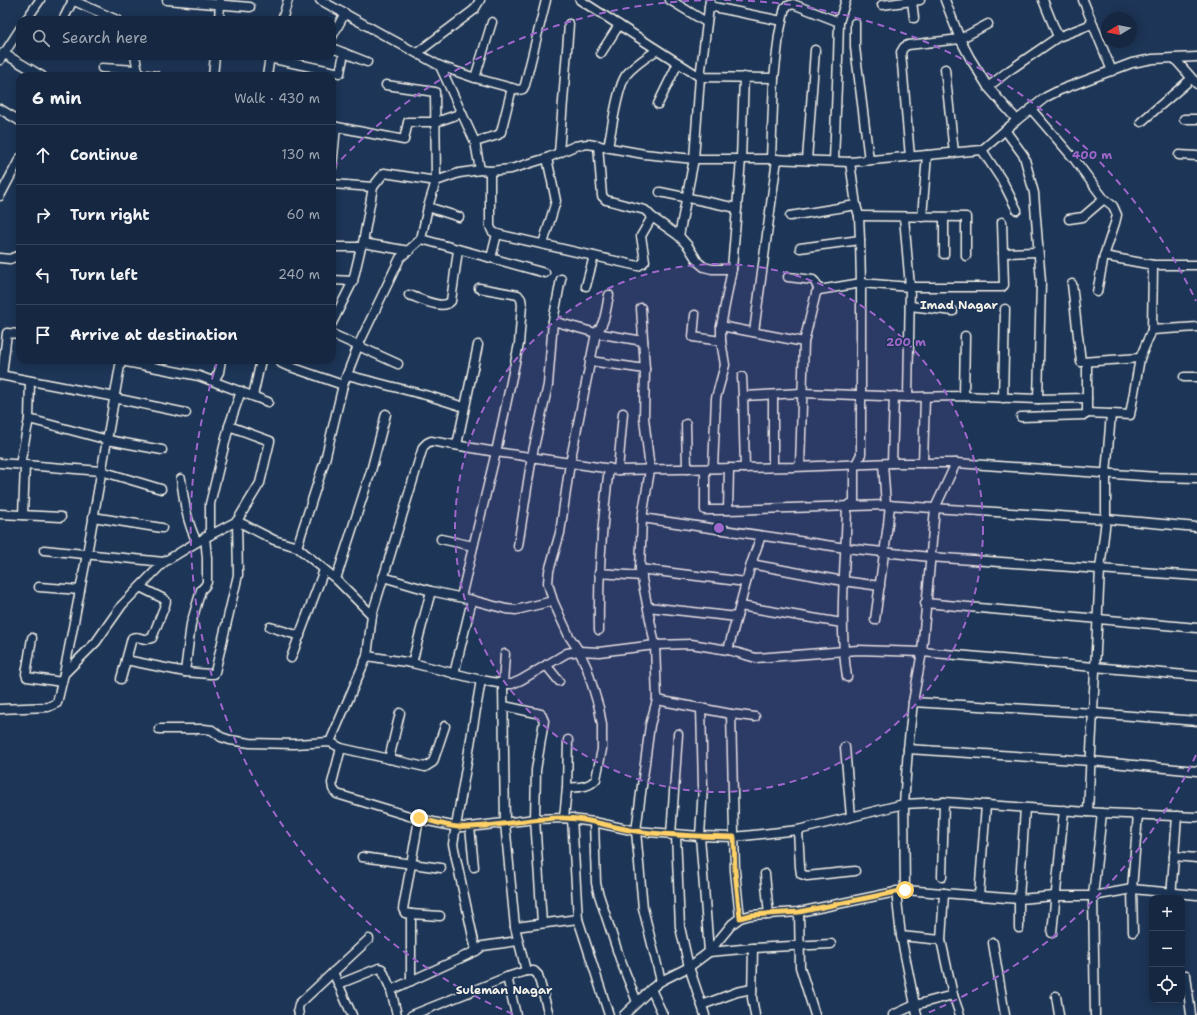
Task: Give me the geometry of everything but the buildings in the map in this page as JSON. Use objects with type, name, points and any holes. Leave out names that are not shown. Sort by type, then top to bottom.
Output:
[{"type":"street","points":[[65,16],[72,0],[108,16]]},
{"type":"street","points":[[167,0],[220,2],[250,7]]},
{"type":"street","points":[[283,16],[288,0]]},
{"type":"street","points":[[320,0],[440,66],[475,78],[519,90],[523,89],[525,86],[546,0]]},
{"type":"street","points":[[417,53],[474,10],[480,0]]},
{"type":"street","points":[[580,0],[700,77],[774,78]]},
{"type":"street","points":[[670,0],[706,22]]},
{"type":"street","points":[[834,161],[839,22],[846,0]]},
{"type":"street","points":[[882,5],[916,0],[914,18]]},
{"type":"street","points":[[945,0],[960,39],[988,87],[1017,120]]},
{"type":"street","points":[[1043,0],[1058,38]]},
{"type":"street","points":[[1083,0],[1112,70]]},
{"type":"street","points":[[28,16],[36,1]]},
{"type":"street","points":[[219,16],[220,2]]},
{"type":"street","points":[[679,236],[694,159],[700,77],[706,22],[710,3],[782,21]]},
{"type":"street","points":[[754,332],[774,159],[774,78],[784,7],[793,4],[839,22]]},
{"type":"street","points":[[336,30],[345,13]]},
{"type":"street","points":[[475,78],[492,22]]},
{"type":"street","points":[[855,23],[855,47],[869,160]]},
{"type":"street","points":[[559,153],[569,24]]},
{"type":"street","points":[[910,156],[901,52],[904,47],[908,45],[960,39],[988,24]]},
{"type":"street","points":[[988,87],[1007,72],[1058,38],[1092,24]]},
{"type":"street","points":[[601,53],[619,25]]},
{"type":"street","points":[[16,35],[2,56],[34,72]]},
{"type":"street","points":[[336,50],[367,62]]},
{"type":"street","points":[[608,147],[621,85],[626,75],[657,50]]},
{"type":"street","points":[[806,160],[814,50]]},
{"type":"street","points":[[336,72],[340,73],[344,53]]},
{"type":"street","points":[[1141,122],[1194,82],[1174,58]]},
{"type":"street","points":[[336,315],[353,281],[362,245],[373,187],[384,173],[436,181],[459,173],[480,170],[490,171],[511,169],[547,158],[575,146],[588,144],[644,154],[694,159],[774,159],[850,162],[982,150],[1017,120],[1046,97],[1055,92],[1112,70],[1139,62],[1153,59],[1197,58]]},
{"type":"street","points":[[136,60],[139,72]]},
{"type":"street","points":[[213,72],[215,60]]},
{"type":"street","points":[[267,72],[269,60]]},
{"type":"street","points":[[282,60],[336,72]]},
{"type":"street","points":[[658,104],[678,63]]},
{"type":"street","points":[[440,66],[475,142],[480,170]]},
{"type":"street","points":[[102,68],[132,72]]},
{"type":"street","points":[[945,69],[954,153]]},
{"type":"street","points":[[744,77],[741,159],[732,269],[721,326],[721,341],[725,365],[716,398],[705,510],[888,505],[1197,526]]},
{"type":"street","points":[[297,547],[325,460],[343,385],[358,346],[400,258],[421,239],[436,181],[435,92],[386,85]]},
{"type":"street","points":[[475,142],[498,135],[501,132],[512,88]]},
{"type":"street","points":[[0,109],[16,119]]},
{"type":"street","points":[[1031,109],[1075,160],[1104,199],[1113,206],[1116,215],[1115,223],[1104,256],[1097,292]]},
{"type":"street","points":[[336,126],[404,140],[408,122],[436,122],[462,113]]},
{"type":"street","points":[[1184,119],[1197,119]]},
{"type":"street","points":[[1005,130],[1024,156],[1034,193],[1041,282],[1038,399]]},
{"type":"street","points":[[598,145],[602,196],[606,200],[642,208],[679,236],[688,246],[698,262],[704,267],[712,269],[732,269]]},
{"type":"street","points":[[982,150],[1003,182],[1017,210]]},
{"type":"street","points":[[922,217],[927,155]]},
{"type":"street","points":[[1179,155],[1197,156]]},
{"type":"street","points":[[543,244],[556,201],[547,158]]},
{"type":"street","points":[[848,506],[854,502],[854,468],[861,454],[862,283],[859,216],[850,162]]},
{"type":"street","points":[[0,196],[16,166]]},
{"type":"street","points":[[490,171],[490,226],[492,231],[497,234],[638,266],[645,261],[641,236],[652,217]]},
{"type":"street","points":[[336,184],[373,187]]},
{"type":"street","points":[[660,192],[737,208]]},
{"type":"street","points":[[1069,219],[1083,217],[1104,199]]},
{"type":"street","points":[[790,216],[856,205]]},
{"type":"street","points":[[428,208],[459,217]]},
{"type":"street","points":[[859,216],[966,217],[966,256]]},
{"type":"street","points":[[904,217],[910,287],[908,397]]},
{"type":"street","points":[[944,217],[944,254]]},
{"type":"street","points":[[800,466],[804,342],[816,292],[819,290],[862,283],[910,287],[1002,287],[1004,285],[1004,253],[1002,222]]},
{"type":"street","points":[[491,258],[497,234]]},
{"type":"street","points":[[421,239],[545,273]]},
{"type":"street","points":[[800,248],[860,240]]},
{"type":"street","points":[[336,247],[362,245],[409,251]]},
{"type":"street","points":[[409,295],[441,306],[448,304],[451,301],[458,250]]},
{"type":"street","points":[[1004,253],[1038,252]]},
{"type":"street","points":[[586,286],[594,256]]},
{"type":"street","points":[[1104,256],[1153,265],[1197,265]]},
{"type":"street","points":[[0,258],[10,259],[16,257]]},
{"type":"street","points":[[1021,417],[1085,415],[1087,413],[1130,415],[1140,358],[1152,330],[1153,265]]},
{"type":"street","points":[[788,277],[813,280],[819,290]]},
{"type":"street","points":[[518,546],[532,456],[548,385],[553,321],[561,279]]},
{"type":"street","points":[[336,280],[353,281]]},
{"type":"street","points":[[1072,284],[1081,362],[1140,358]]},
{"type":"street","points":[[461,597],[496,452],[519,344],[522,305],[521,299],[518,295],[479,288]]},
{"type":"street","points":[[567,788],[588,786],[596,779],[602,749],[602,725],[587,668],[579,651],[569,636],[553,601],[548,583],[549,571],[560,532],[570,463],[596,333],[601,328],[604,320],[609,295]]},
{"type":"street","points":[[910,306],[953,311]]},
{"type":"street","points":[[641,308],[645,369],[644,418],[650,470],[642,518],[641,572],[655,645],[657,700],[650,725],[636,831],[644,908],[660,981]]},
{"type":"street","points":[[1003,398],[1005,309]]},
{"type":"street","points":[[695,315],[693,337],[721,341]]},
{"type":"street","points":[[553,321],[596,333],[643,341]]},
{"type":"street","points":[[721,326],[804,342]]},
{"type":"street","points":[[1152,330],[1197,327]]},
{"type":"street","points":[[16,333],[7,333],[1,375],[115,397],[186,413]]},
{"type":"street","points":[[336,336],[398,364]]},
{"type":"street","points":[[964,336],[964,396]]},
{"type":"street","points":[[457,445],[478,345]]},
{"type":"street","points":[[590,361],[645,369]]},
{"type":"street","points":[[1087,362],[1087,413]]},
{"type":"street","points":[[0,709],[48,707],[57,703],[88,554],[93,517],[108,440],[120,364]]},
{"type":"street","points":[[140,364],[199,376],[268,402]]},
{"type":"street","points":[[214,381],[219,372],[220,364]]},
{"type":"street","points":[[253,396],[261,364]]},
{"type":"street","points":[[283,364],[343,385]]},
{"type":"street","points":[[347,375],[429,396],[464,407]]},
{"type":"street","points":[[742,377],[745,468]]},
{"type":"street","points":[[1184,377],[1197,377]]},
{"type":"street","points":[[23,515],[23,464],[29,419],[30,381]]},
{"type":"street","points":[[185,672],[191,624],[201,590],[207,582],[210,504],[229,426],[241,391]]},
{"type":"street","points":[[743,396],[802,393],[908,397],[964,396],[1038,399],[1087,398]]},
{"type":"street","points":[[773,395],[773,466]]},
{"type":"street","points":[[892,463],[894,396]]},
{"type":"street","points":[[922,463],[925,397]]},
{"type":"street","points":[[336,579],[371,471],[386,414]]},
{"type":"street","points":[[599,630],[599,573],[603,515],[623,414]]},
{"type":"street","points":[[1088,812],[1100,569],[1106,519],[1106,474],[1111,414]]},
{"type":"street","points":[[29,419],[108,440],[162,450]]},
{"type":"street","points":[[686,424],[687,469]]},
{"type":"street","points":[[126,660],[185,672],[214,674],[215,672],[238,575],[237,522],[260,483],[270,441],[229,426]]},
{"type":"street","points":[[330,742],[367,656],[372,614],[383,577],[423,447],[432,441],[613,469],[709,469],[892,463],[956,463],[1106,474],[1197,478]]},
{"type":"street","points":[[0,462],[101,471],[161,489]]},
{"type":"street","points":[[917,1015],[901,936],[900,890],[904,804],[913,702],[922,652],[925,604],[935,508],[956,463]]},
{"type":"street","points":[[875,620],[885,552],[888,505],[883,464]]},
{"type":"street","points":[[728,510],[729,468]]},
{"type":"street","points":[[181,480],[192,532],[197,542]]},
{"type":"street","points":[[847,677],[843,651],[842,623],[848,506]]},
{"type":"street","points":[[0,514],[61,517]]},
{"type":"street","points":[[93,517],[162,528]]},
{"type":"street","points":[[642,518],[846,548],[930,558],[1197,576]]},
{"type":"street","points":[[237,522],[274,540],[297,547],[336,579],[372,614]]},
{"type":"street","points":[[32,638],[26,674],[27,677],[63,678],[96,642],[122,605],[164,562],[197,542],[237,522]]},
{"type":"street","points":[[728,650],[760,536]]},
{"type":"street","points":[[441,539],[473,546]]},
{"type":"street","points":[[44,550],[164,562]]},
{"type":"street","points":[[751,564],[843,582],[880,586]]},
{"type":"street","points":[[291,658],[324,570]]},
{"type":"street","points":[[599,573],[641,572],[746,582]]},
{"type":"street","points":[[383,577],[498,608],[516,610],[553,601]]},
{"type":"street","points":[[39,587],[80,590]]},
{"type":"street","points":[[121,679],[132,638],[137,636],[147,640],[152,638],[166,601],[140,587]]},
{"type":"street","points":[[412,663],[431,591]]},
{"type":"street","points":[[454,674],[472,600]]},
{"type":"street","points":[[925,604],[1197,628]]},
{"type":"street","points":[[740,606],[842,623]]},
{"type":"street","points":[[648,607],[737,617]]},
{"type":"street","points":[[270,627],[300,636]]},
{"type":"street","points":[[367,656],[412,663],[454,674],[503,684],[512,684],[522,680],[568,653],[579,651],[599,652],[655,645],[691,644],[728,650],[756,658],[858,650],[922,652],[1197,676]]},
{"type":"street","points":[[505,654],[503,684],[505,823],[515,927],[526,971]]},
{"type":"street","points":[[546,665],[559,681]]},
{"type":"street","points":[[476,951],[453,844],[481,680]]},
{"type":"street","points":[[657,700],[730,714],[755,717]]},
{"type":"street","points":[[913,702],[1093,713],[1197,722]]},
{"type":"street","points":[[504,706],[541,714],[544,721],[536,770],[535,819],[542,923]]},
{"type":"street","points":[[701,708],[703,786],[700,836],[709,952]]},
{"type":"street","points":[[389,759],[400,713]]},
{"type":"street","points":[[730,714],[735,871],[740,918]]},
{"type":"street","points":[[159,729],[212,730],[221,737],[230,740],[250,742],[294,744],[330,742],[341,748],[425,767],[433,762],[445,726]]},
{"type":"street","points":[[678,734],[673,835],[680,927],[689,967],[705,1015]]},
{"type":"street","points":[[568,740],[568,818],[578,919],[609,1015]]},
{"type":"street","points":[[845,747],[851,817]]},
{"type":"street","points":[[341,748],[332,783],[333,790],[337,794],[419,818],[457,827],[470,827],[535,819],[568,818],[636,831],[673,835],[734,837],[798,830],[904,804],[944,802],[1102,813],[1197,817]]},
{"type":"street","points":[[908,749],[1091,761],[1197,771]]},
{"type":"street","points":[[942,877],[944,802]]},
{"type":"street","points":[[979,896],[986,804]]},
{"type":"street","points":[[1019,928],[1019,899],[1025,808]]},
{"type":"street","points":[[1052,933],[1064,810]]},
{"type":"street","points":[[1095,1015],[1093,896],[1102,813]]},
{"type":"street","points":[[1133,932],[1132,889],[1138,814]]},
{"type":"street","points":[[624,1015],[660,981],[689,967],[709,952],[732,924],[740,918],[751,915],[799,912],[900,890],[1019,899],[1055,896],[1093,896],[1132,889],[1171,895],[1177,816]]},
{"type":"street","points":[[419,818],[403,909],[406,913],[411,914],[440,916]]},
{"type":"street","points":[[594,822],[596,883],[598,892],[620,959],[637,1002]]},
{"type":"street","points":[[470,827],[474,867]]},
{"type":"street","points":[[798,830],[801,874],[807,876],[855,871]]},
{"type":"street","points":[[1174,856],[1197,858]]},
{"type":"street","points":[[362,857],[441,868]]},
{"type":"street","points":[[765,874],[769,915]]},
{"type":"street","points":[[944,893],[941,940],[953,995],[960,1015]]},
{"type":"street","points":[[1185,895],[1197,895]]},
{"type":"street","points":[[799,912],[800,967],[815,1015]]},
{"type":"street","points":[[411,914],[411,981]]},
{"type":"street","points":[[515,927],[578,919]]},
{"type":"street","points":[[901,936],[941,940]]},
{"type":"street","points":[[299,1015],[299,1004],[369,939]]},
{"type":"street","points":[[390,990],[476,951],[483,946],[518,941]]},
{"type":"street","points":[[993,943],[1005,1015]]},
{"type":"street","points":[[709,952],[831,944]]},
{"type":"street","points":[[752,948],[752,998],[755,1015]]},
{"type":"street","points":[[339,984],[379,968],[382,969],[385,973],[397,1015]]},
{"type":"street","points":[[412,1015],[506,976],[526,971],[534,971],[538,975],[549,1015]]},
{"type":"street","points":[[333,972],[352,1015]]},
{"type":"street","points":[[1186,975],[1191,1015]]},
{"type":"street","points":[[506,976],[516,1015]]},
{"type":"street","points":[[651,989],[664,1015]]},
{"type":"street","points":[[702,1005],[737,992],[752,989]]},
{"type":"street","points":[[893,1015],[915,1005],[953,995]]},
{"type":"street","points":[[1056,996],[1059,1015]]},
{"type":"district","name":"Imad Nagar","points":[[959,305]]},
{"type":"district","name":"Suleman Nagar","points":[[504,990]]},
{"type":"route","points":[[419,818],[457,827],[470,827],[535,819],[572,818],[636,831],[671,835],[734,837],[735,871],[740,918],[751,915],[799,912],[905,890]]}]
